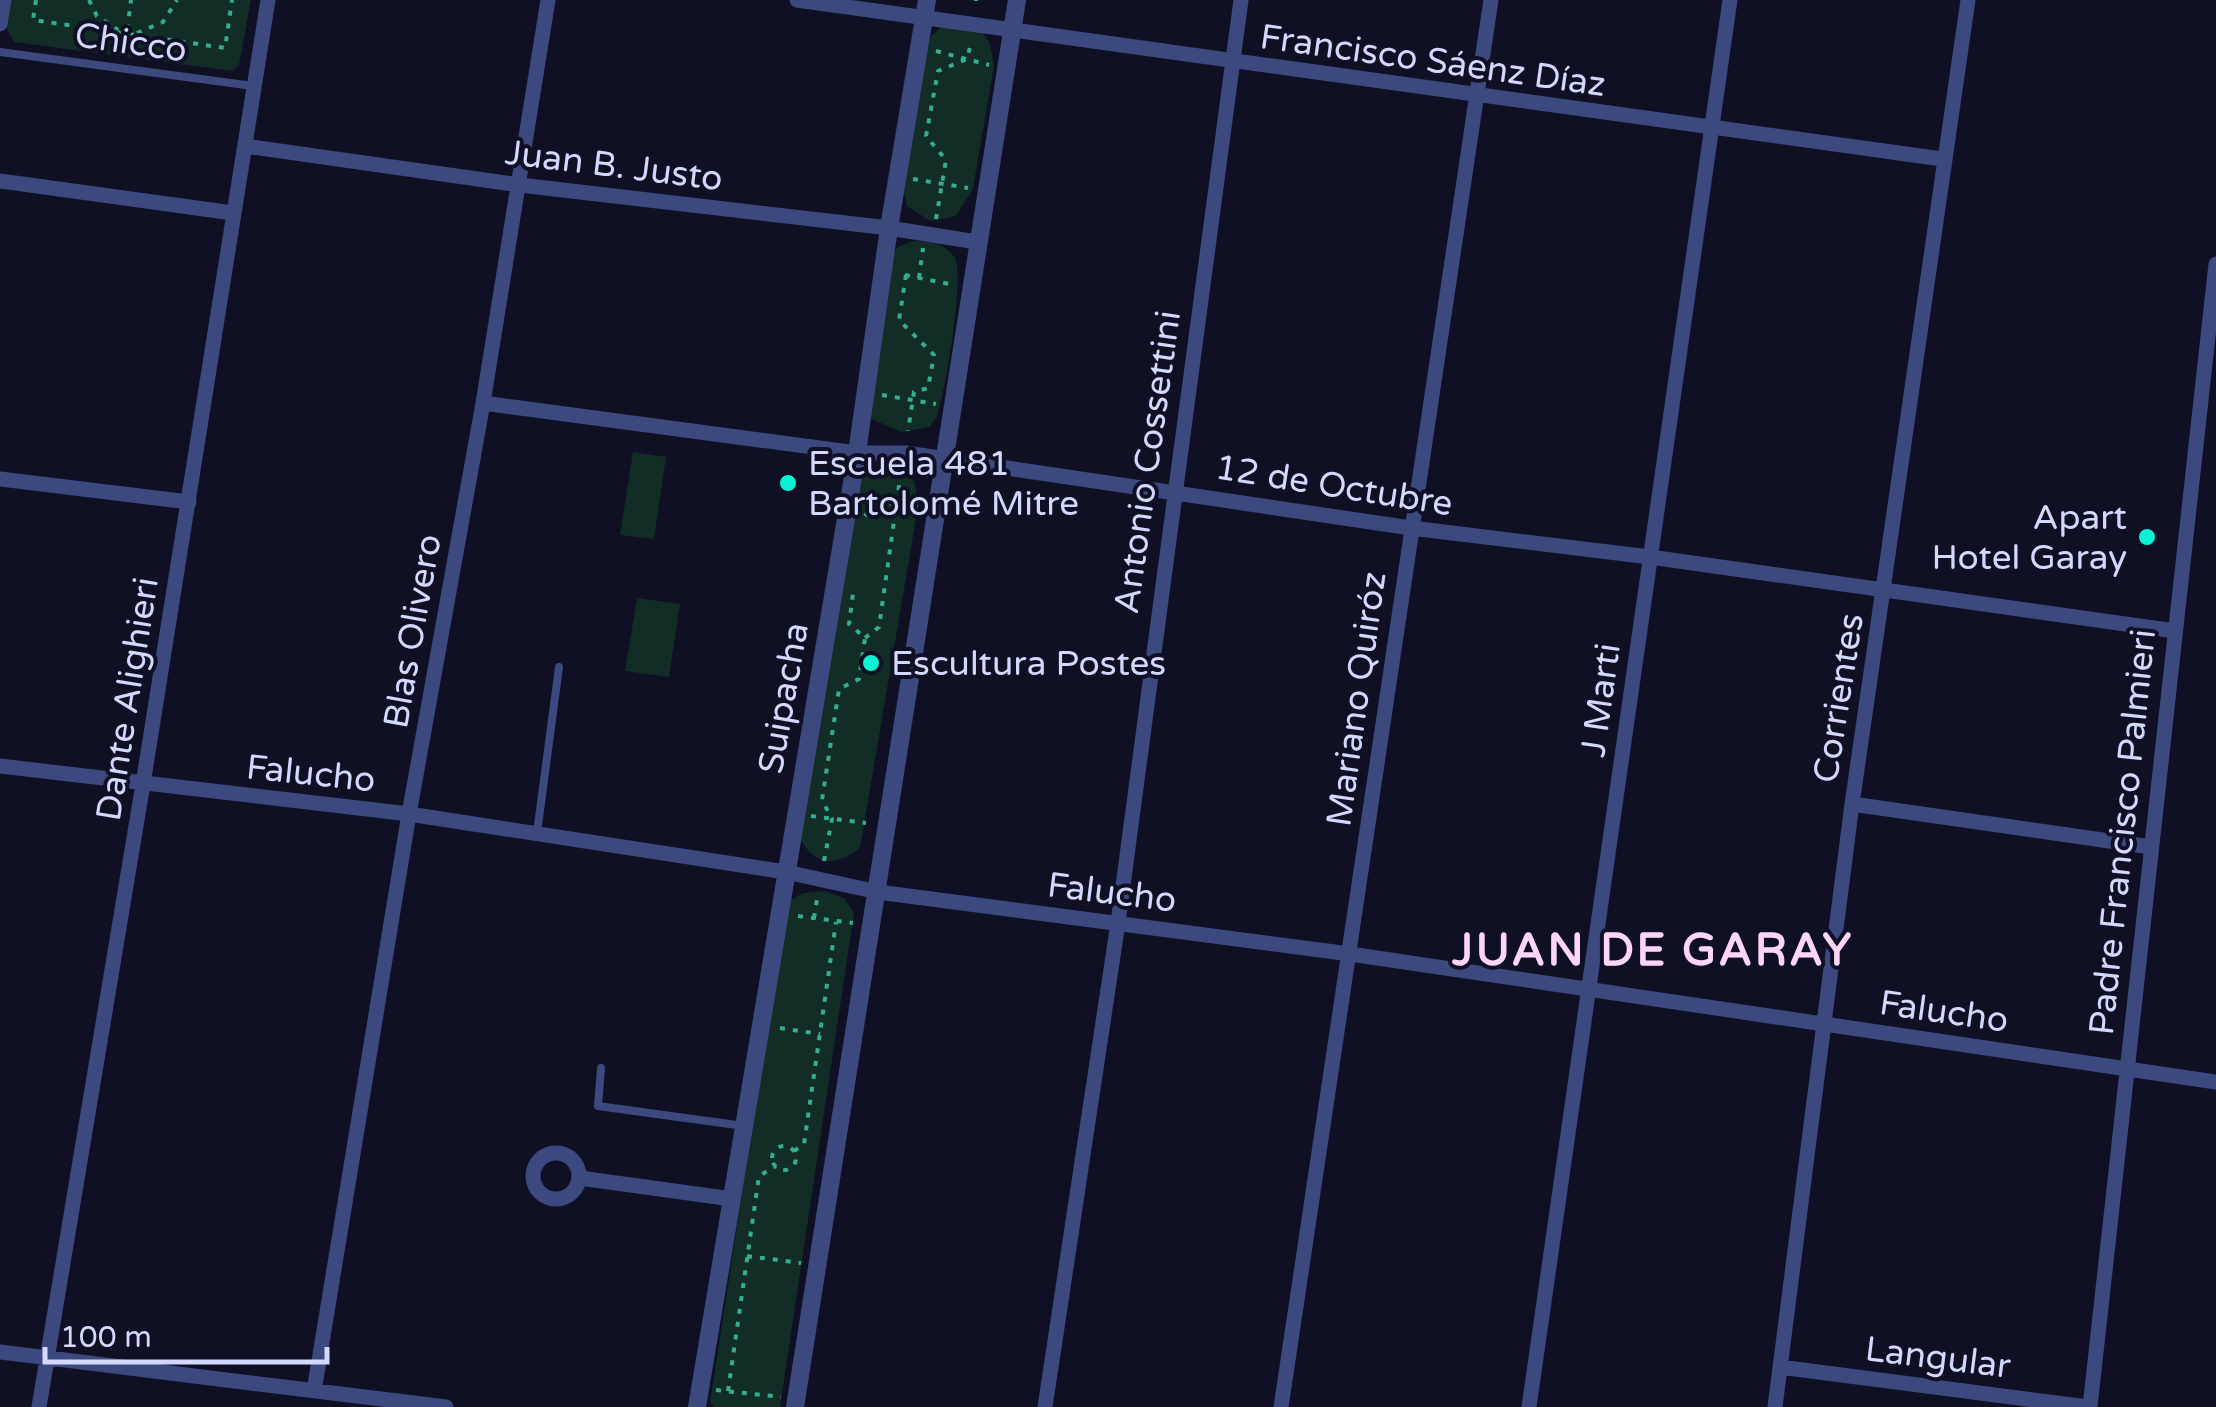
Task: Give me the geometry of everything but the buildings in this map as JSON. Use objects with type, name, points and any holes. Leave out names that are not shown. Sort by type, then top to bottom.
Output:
[{"type":"street","points":[[0,24],[4,0]]},
{"type":"street","name":"Dante Alighieri","points":[[39,1407],[144,784],[268,0]]},
{"type":"street","name":"Blas Olivero","points":[[314,1391],[548,0]]},
{"type":"street","name":"Francisco Sáenz Díaz","points":[[797,0],[926,9],[1012,30],[1942,159]]},
{"type":"street","points":[[788,1402],[878,892],[1017,0]]},
{"type":"street","name":"Antonio Cossettini","points":[[1046,1407],[1118,923],[1241,0]]},
{"type":"street","name":"Mariano Quiróz","points":[[1281,1407],[1492,0]]},
{"type":"street","name":"J Marti","points":[[1529,1407],[1730,0]]},
{"type":"street","name":"Corrientes","points":[[1775,1407],[1852,804],[1885,592],[1942,159],[1968,0]]},
{"type":"street","name":"Suipacha","points":[[697,1407],[858,452],[888,228],[926,9]]},
{"type":"street","name":"Juan B. Justo","points":[[244,146],[977,242]]},
{"type":"street","points":[[0,181],[233,214]]},
{"type":"street","name":"Padre Francisco Palmieri","points":[[2089,1407],[2216,264]]},
{"type":"street","name":"12 de Octubre","points":[[483,403],[858,452],[944,458],[1411,528],[1650,557],[2175,631]]},
{"type":"street","points":[[0,480],[189,502]]},
{"type":"street","name":"Falucho","points":[[0,766],[409,814],[786,872],[878,892],[1350,954],[2216,1082]]},
{"type":"street","points":[[1852,804],[2150,848]]},
{"type":"street","points":[[580,1178],[732,1199]]},
{"type":"street","points":[[0,1352],[446,1407]]},
{"type":"street","name":"Langular","points":[[1780,1367],[2089,1407]]},
{"type":"lane","name":"Chicco","points":[[0,52],[255,86]]},
{"type":"lane","points":[[538,834],[559,666]]},
{"type":"lane","points":[[601,1068],[598,1106],[744,1126]]},
{"type":"path","points":[[36,0],[33,20],[225,48],[231,1],[223,0]]},
{"type":"path","points":[[89,0],[108,26],[127,34],[150,30],[163,22],[177,0]]},
{"type":"path","points":[[123,68],[130,0]]},
{"type":"path","points":[[924,48],[994,66]]},
{"type":"path","points":[[919,278],[924,240],[933,235],[946,160],[926,136],[938,71],[967,59]]},
{"type":"path","points":[[904,177],[973,189]]},
{"type":"path","points":[[883,270],[959,286]]},
{"type":"path","points":[[906,275],[899,320],[934,355],[928,388],[914,392],[908,431]]},
{"type":"path","points":[[868,392],[941,405]]},
{"type":"path","points":[[824,861],[832,819],[822,800],[840,688],[858,679],[865,638],[879,628],[902,467]]},
{"type":"path","points":[[852,499],[918,508]]},
{"type":"path","points":[[864,517],[876,502]]},
{"type":"path","points":[[854,588],[850,624],[865,638]]},
{"type":"path","points":[[802,815],[866,824]]},
{"type":"path","points":[[814,918],[818,892]]},
{"type":"path","points":[[785,914],[853,923]]},
{"type":"path","points":[[794,1150],[804,1144],[836,922]]},
{"type":"path","points":[[768,1026],[820,1034]]},
{"type":"path","points":[[784,1146],[794,1150],[796,1162],[791,1168],[783,1170],[776,1166],[772,1159],[777,1149],[784,1146]]},
{"type":"path","points":[[728,1391],[760,1176],[776,1166]]},
{"type":"path","points":[[747,1256],[801,1263]]},
{"type":"path","points":[[712,1390],[788,1402]]},
{"type":"green space","points":[[10,0],[251,0],[239,65],[233,71],[14,42],[6,27]]},
{"type":"green space","points":[[941,27],[982,32],[990,43],[994,66],[973,189],[956,216],[930,221],[907,206],[904,192],[924,48]]},
{"type":"green space","points":[[913,241],[936,244],[951,253],[958,286],[949,361],[937,416],[930,427],[901,432],[872,419],[868,406],[891,257],[898,247]]},
{"type":"green space","points":[[633,452],[666,457],[654,539],[620,535]]},
{"type":"green space","points":[[885,468],[904,473],[915,482],[918,507],[860,848],[842,859],[826,861],[812,854],[800,838],[860,478],[870,470]]},
{"type":"green space","points":[[637,598],[680,604],[669,677],[625,671]]},
{"type":"green space","points":[[825,891],[844,898],[854,913],[780,1407],[714,1407],[710,1402],[787,902],[803,893]]},
{"type":"place","name":"Escuela 481 Bartolomé Mitre","points":[[788,483]]},
{"type":"place","name":"Apart Hotel Garay","points":[[2147,537]]},
{"type":"place","name":"Escultura Postes","points":[[871,663]]},
{"type":"district","name":"JUAN DE GARAY","points":[[1653,949]]}]
